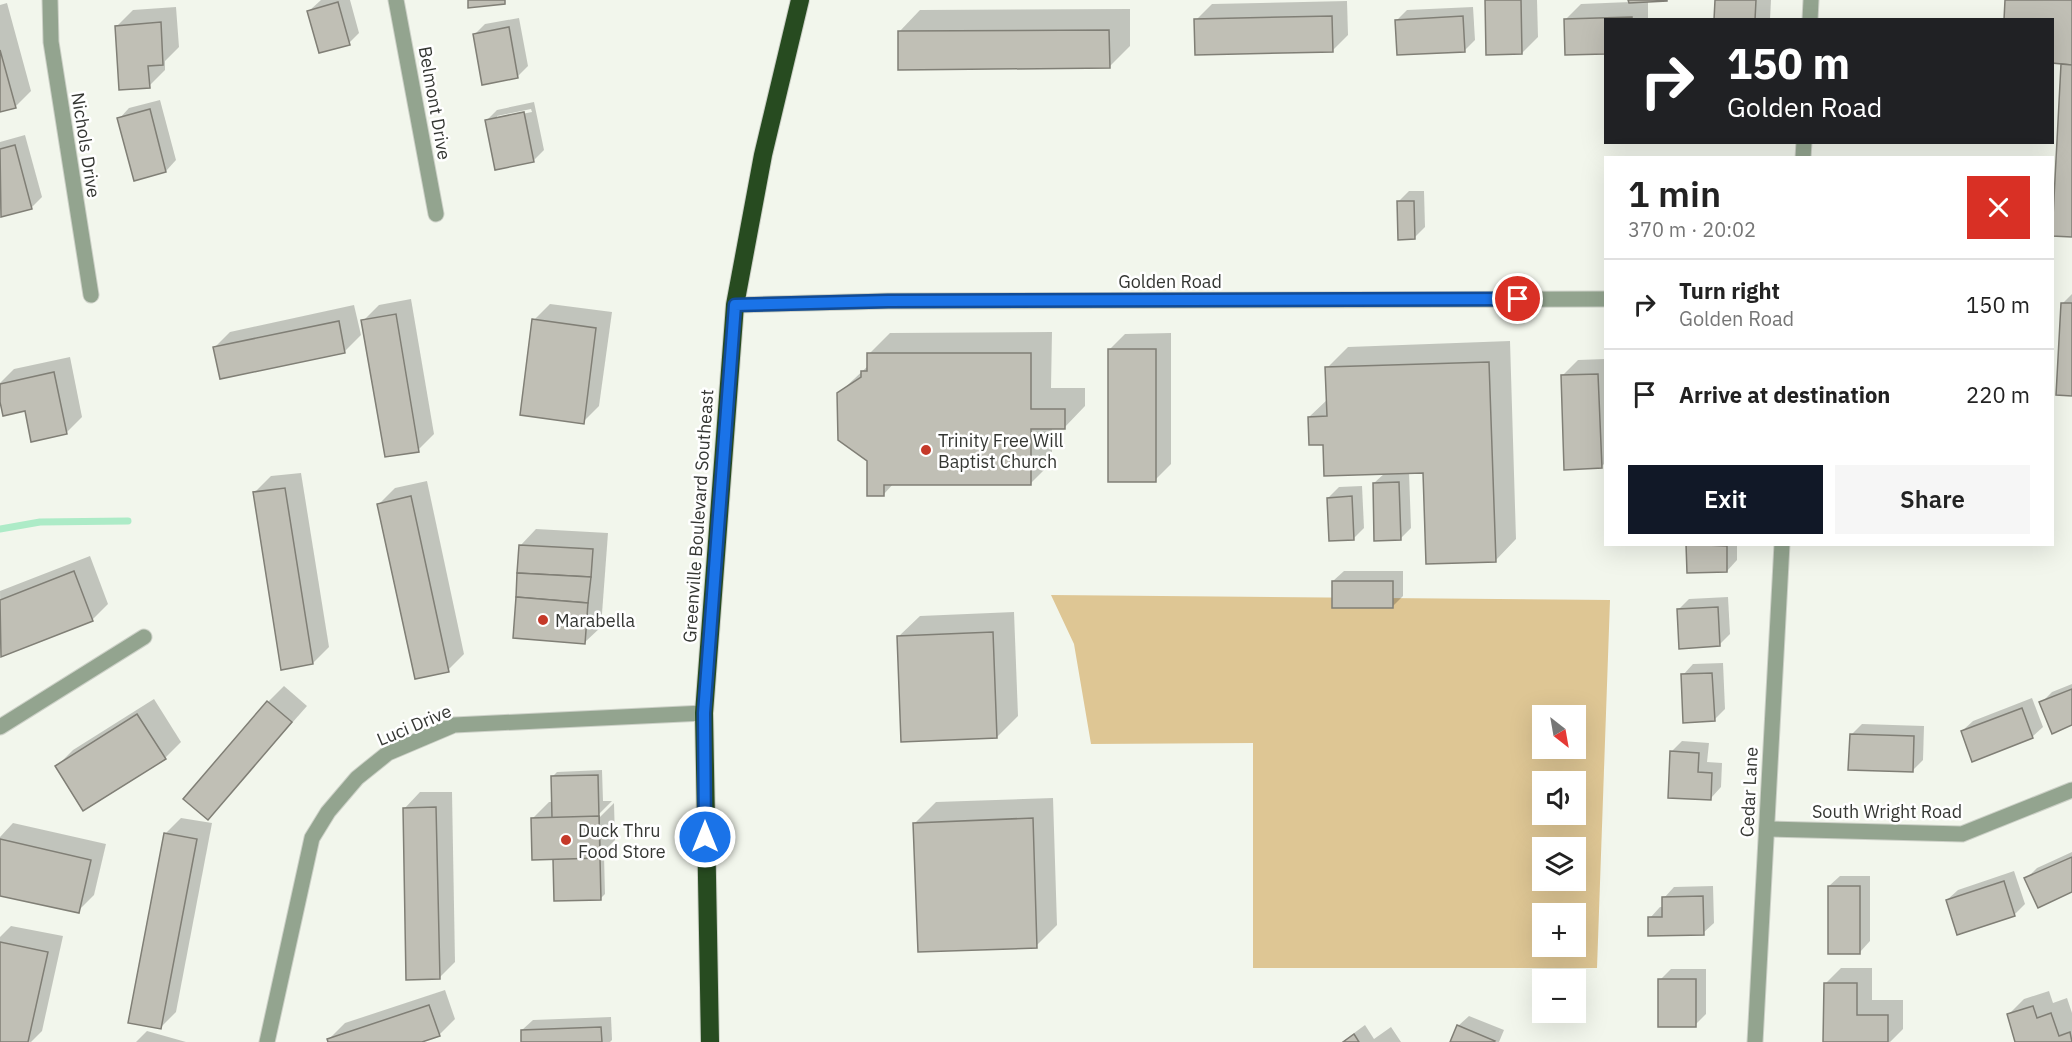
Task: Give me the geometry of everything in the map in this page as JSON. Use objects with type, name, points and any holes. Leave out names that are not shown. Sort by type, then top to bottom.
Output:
[{"type":"highway","name":"Greenville Boulevard Southeast","points":[[710,1042],[704,713],[735,305],[763,155],[800,0]]},
{"type":"street","name":"Nichols Drive","points":[[50,0],[51,42],[91,295]]},
{"type":"street","name":"Belmont Drive","points":[[396,0],[436,214]]},
{"type":"street","points":[[1810,18],[1811,0]]},
{"type":"street","name":"Golden Road","points":[[735,305],[888,301],[1604,299]]},
{"type":"street","name":"Cedar Lane","points":[[1755,1042],[1782,546]]},
{"type":"street","points":[[0,728],[144,637]]},
{"type":"street","name":"Luci Drive","points":[[267,1042],[312,837],[328,812],[357,778],[388,753],[454,725],[704,713]]},
{"type":"street","name":"South Wright Road","points":[[1767,829],[1962,834],[2072,790]]},
{"type":"shaded area","points":[[1051,595],[1610,600],[1597,968],[1253,968],[1253,743],[1091,744],[1074,644]]},
{"type":"building","points":[[468,0],[505,0],[505,4],[468,8]]},
{"type":"building","points":[[1485,0],[1521,0],[1522,54],[1486,55]]},
{"type":"building","points":[[1628,0],[1667,0],[1667,1],[1629,3]]},
{"type":"building","points":[[1715,0],[1756,0],[1755,18],[1714,18]]},
{"type":"building","points":[[2005,0],[2072,0],[2072,65],[2054,63],[2054,18],[2004,18]]},
{"type":"building","points":[[338,2],[350,45],[319,53],[307,11]]},
{"type":"building","points":[[1332,16],[1333,52],[1195,55],[1194,19]]},
{"type":"building","points":[[1463,16],[1465,52],[1397,55],[1395,20]]},
{"type":"building","points":[[1632,17],[1604,18],[1604,54],[1565,55],[1564,19]]},
{"type":"building","points":[[161,22],[163,65],[148,66],[150,88],[119,90],[115,26]]},
{"type":"building","points":[[509,27],[518,78],[482,85],[473,34]]},
{"type":"building","points":[[1109,30],[1110,68],[898,70],[898,31]]},
{"type":"building","points":[[0,50],[16,108],[0,112]]},
{"type":"building","points":[[2061,64],[2072,65],[2072,237],[2054,236]]},
{"type":"building","points":[[150,109],[166,172],[134,181],[117,118]]},
{"type":"building","points":[[524,112],[534,162],[495,170],[485,120]]},
{"type":"building","points":[[15,145],[32,209],[1,217],[0,149]]},
{"type":"building","points":[[1397,201],[1414,201],[1415,239],[1398,240]]},
{"type":"building","points":[[2061,303],[2072,303],[2072,396],[2056,395]]},
{"type":"building","points":[[396,314],[419,452],[385,457],[361,320]]},
{"type":"building","points":[[532,319],[596,328],[584,424],[520,415]]},
{"type":"building","points":[[339,321],[345,353],[220,379],[213,347]]},
{"type":"building","points":[[1108,349],[1156,349],[1156,482],[1108,482]]},
{"type":"building","points":[[867,353],[1031,353],[1031,409],[1065,409],[1065,429],[1031,429],[1031,485],[884,485],[884,496],[867,496],[867,461],[838,440],[837,393],[861,377],[861,371],[867,371]]},
{"type":"building","points":[[1489,362],[1496,562],[1426,564],[1423,473],[1324,476],[1323,445],[1309,445],[1308,417],[1327,416],[1325,367]]},
{"type":"building","points":[[54,372],[67,434],[31,442],[25,411],[3,416],[0,384]]},
{"type":"building","points":[[1598,374],[1602,468],[1564,470],[1561,375]]},
{"type":"building","points":[[1399,482],[1401,540],[1374,541],[1373,483]]},
{"type":"building","points":[[285,488],[313,664],[281,670],[253,492]]},
{"type":"building","points":[[411,496],[449,672],[415,679],[377,504]]},
{"type":"building","points":[[1352,496],[1354,540],[1329,541],[1327,498]]},
{"type":"building","points":[[519,545],[593,549],[591,577],[517,573]]},
{"type":"building","points":[[1686,546],[1727,546],[1727,572],[1687,573]]},
{"type":"building","points":[[74,571],[93,621],[1,657],[0,600]]},
{"type":"building","points":[[517,573],[591,577],[588,603],[516,597]]},
{"type":"building","points":[[1332,581],[1393,581],[1393,608],[1332,608]]},
{"type":"building","points":[[516,597],[588,603],[585,644],[513,638]]},
{"type":"building","points":[[1718,607],[1720,646],[1679,649],[1677,609]]},
{"type":"building","points":[[993,632],[997,738],[901,742],[897,636]]},
{"type":"building","points":[[1712,673],[1715,721],[1683,723],[1681,674]]},
{"type":"building","points":[[2072,689],[2072,725],[2052,734],[2039,702]]},
{"type":"building","points":[[267,701],[292,722],[208,820],[183,799]]},
{"type":"building","points":[[2022,708],[2033,738],[1972,762],[1961,731]]},
{"type":"building","points":[[137,714],[166,759],[83,811],[55,766]]},
{"type":"building","points":[[1850,734],[1914,736],[1913,772],[1848,770]]},
{"type":"building","points":[[1670,751],[1699,753],[1698,772],[1712,773],[1711,800],[1668,798]]},
{"type":"building","points":[[598,775],[601,900],[554,901],[551,776]]},
{"type":"building","points":[[436,807],[440,979],[406,980],[403,808]]},
{"type":"building","points":[[599,816],[600,858],[532,860],[531,818]]},
{"type":"building","points":[[1033,818],[1037,948],[918,952],[913,823]]},
{"type":"building","points":[[164,833],[197,839],[161,1029],[128,1023]]},
{"type":"building","points":[[0,839],[91,860],[79,913],[0,896]]},
{"type":"building","points":[[2072,857],[2072,892],[2038,908],[2024,878]]},
{"type":"building","points":[[2004,881],[2015,916],[1957,935],[1946,900]]},
{"type":"building","points":[[1828,886],[1860,886],[1860,954],[1828,954]]},
{"type":"building","points":[[1703,896],[1704,935],[1648,936],[1648,917],[1662,917],[1662,897]]},
{"type":"building","points":[[0,942],[48,952],[28,1042],[0,1042]]},
{"type":"building","points":[[1658,979],[1696,979],[1696,1027],[1658,1027]]},
{"type":"building","points":[[1824,983],[1857,983],[1857,1015],[1888,1015],[1888,1042],[1823,1042]]},
{"type":"building","points":[[429,1005],[440,1036],[422,1042],[328,1042],[327,1039]]},
{"type":"building","points":[[2033,1006],[2037,1018],[2051,1013],[2059,1036],[2070,1032],[2072,1042],[2015,1042],[2007,1014]]},
{"type":"building","points":[[1457,1025],[1495,1041],[1450,1042]]},
{"type":"building","points":[[601,1027],[602,1042],[521,1042],[521,1030]]},
{"type":"building","points":[[1354,1034],[1359,1042],[1343,1042]]},
{"type":"waterway","points":[[0,529],[40,522],[128,521]]},
{"type":"place","name":"Trinity Free Will Baptist Church","points":[[926,450]]},
{"type":"place","name":"Marabella","points":[[543,620]]},
{"type":"place","name":"Duck Thru Food Store","points":[[566,840]]},
{"type":"route","points":[[705,837],[704,713],[735,305],[888,301],[1518,299]]}]
